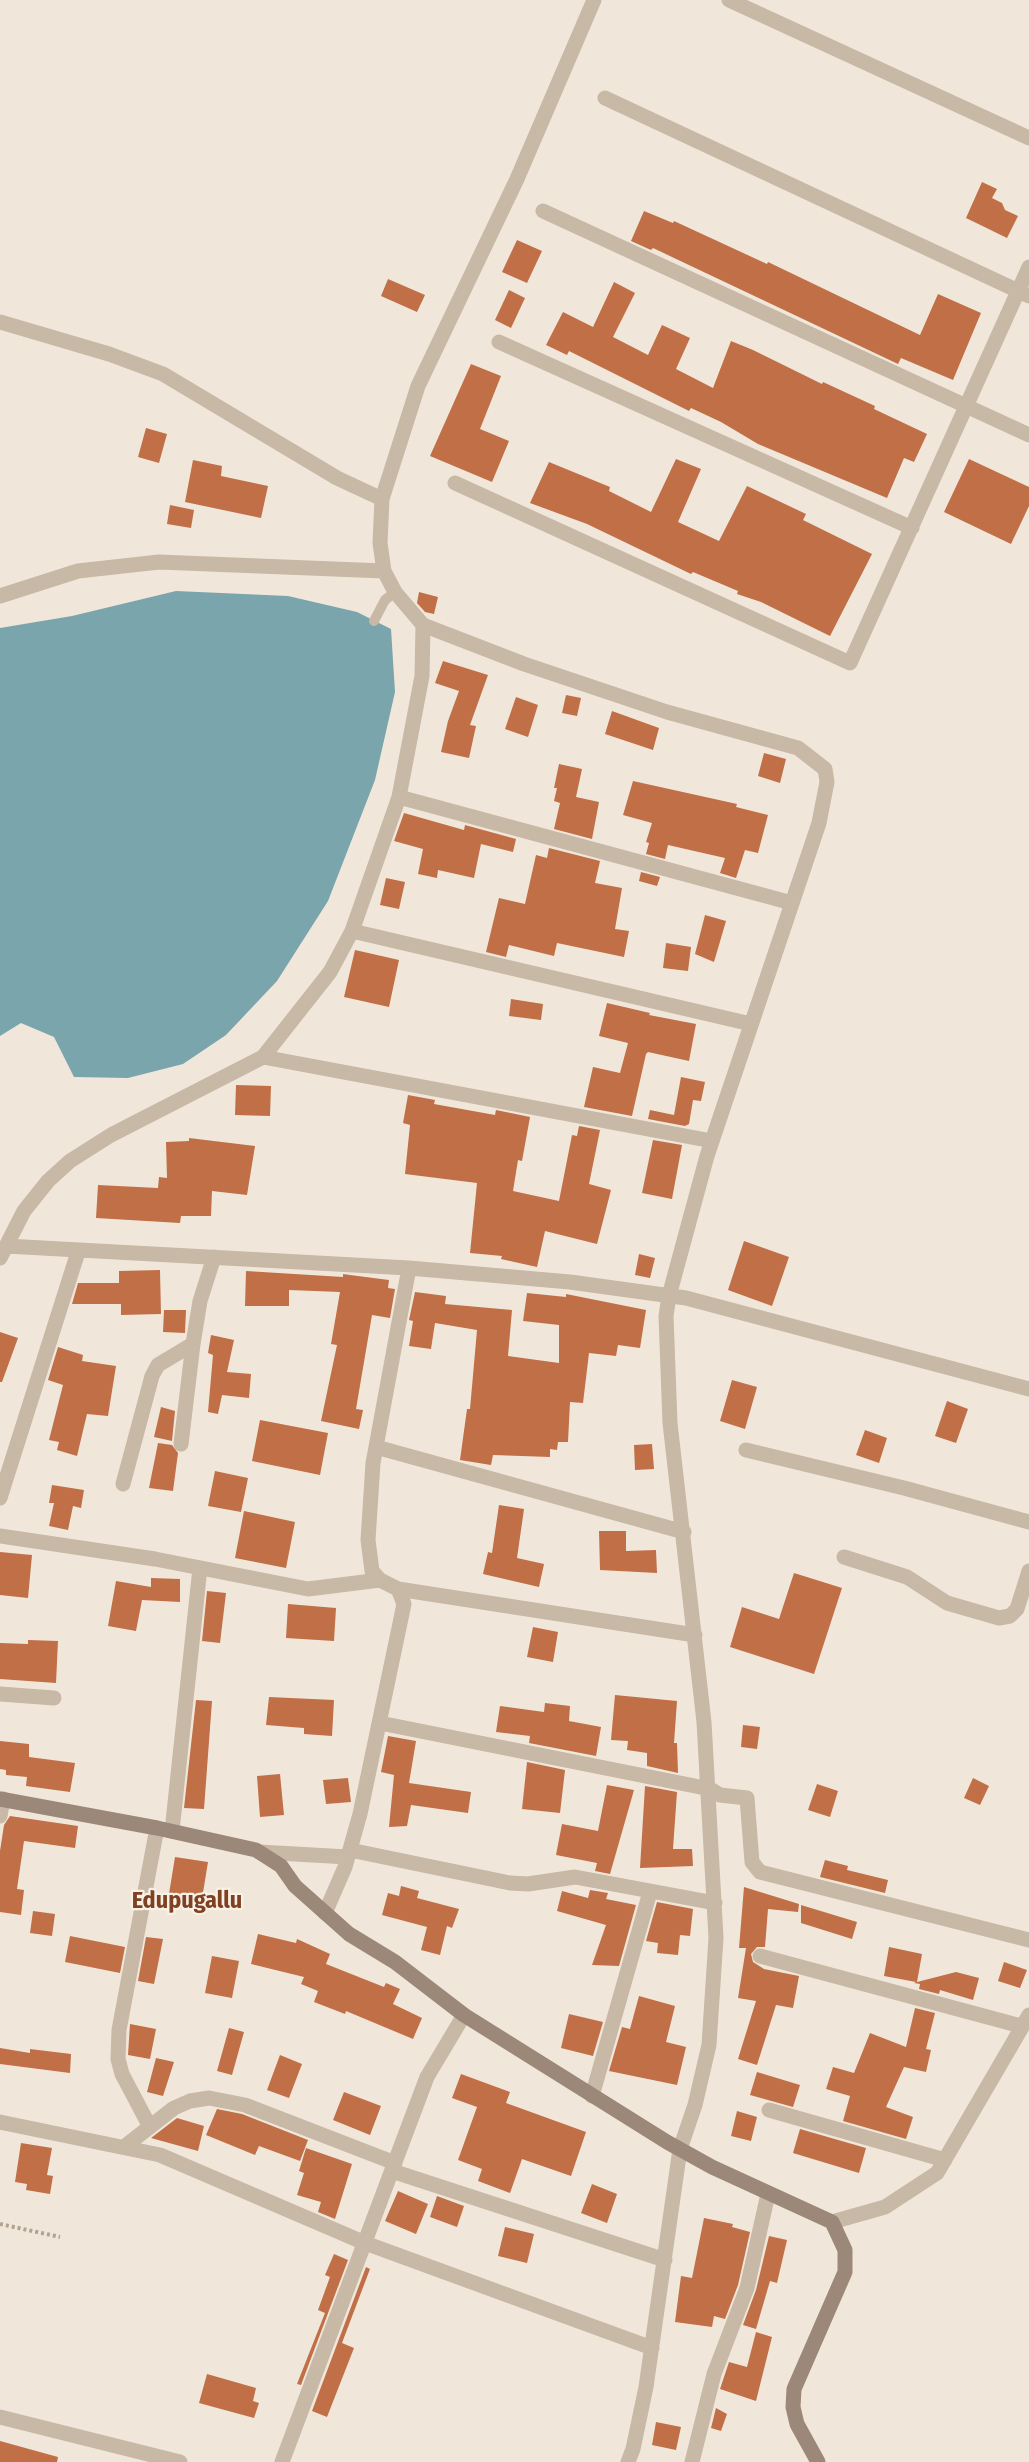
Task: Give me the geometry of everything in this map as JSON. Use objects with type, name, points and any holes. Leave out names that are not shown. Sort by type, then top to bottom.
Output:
[{"type":"main road","points":[[1,1799],[157,1828],[259,1852],[281,1866],[295,1886],[349,1934],[395,1962],[464,2015],[680,2149],[768,2194],[832,2222],[845,2250],[845,2272],[794,2389],[793,2408],[797,2424],[818,2462]]},
{"type":"street","points":[[594,0],[517,179],[418,386],[382,500],[380,543],[384,571],[395,592],[423,625],[524,664],[667,712],[798,748],[814,758],[825,769],[827,782],[825,798],[792,903],[712,1141],[669,1296],[666,1316],[670,1423],[715,1792],[715,1987],[709,2045],[695,2105],[680,2149],[652,2348],[635,2439],[628,2462]]},
{"type":"street","points":[[729,0],[1029,138]]},
{"type":"street","points":[[605,98],[1024,293]]},
{"type":"street","points":[[543,211],[1029,435]]},
{"type":"street","points":[[455,483],[850,663],[966,406],[1024,293],[1029,267]]},
{"type":"street","points":[[0,322],[109,354],[163,374],[337,478],[382,500]]},
{"type":"street","points":[[499,342],[912,528]]},
{"type":"street","points":[[0,596],[78,571],[159,562],[384,571]]},
{"type":"street","points":[[423,625],[422,676],[399,797],[352,931],[330,972],[263,1057],[111,1135],[70,1161],[48,1181],[24,1211],[3,1252],[214,1257],[410,1268],[570,1282],[687,1298],[1029,1389]]},
{"type":"street","points":[[399,797],[792,903]]},
{"type":"street","points":[[352,931],[751,1024]]},
{"type":"street","points":[[263,1057],[712,1141]]},
{"type":"street","points":[[0,1498],[78,1252]]},
{"type":"street","points":[[181,1444],[192,1344],[200,1301],[214,1257]]},
{"type":"street","points":[[410,1268],[376,1447],[368,1540],[372,1572],[380,1580],[398,1589],[695,1635]]},
{"type":"street","points":[[123,1484],[152,1376],[158,1365],[192,1344]]},
{"type":"street","points":[[376,1447],[684,1532]]},
{"type":"street","points":[[746,1450],[904,1488],[1029,1522]]},
{"type":"street","points":[[0,1536],[200,1568],[308,1589],[380,1580]]},
{"type":"street","points":[[844,1557],[907,1577],[947,1604],[999,1618],[1010,1616],[1017,1609],[1029,1571]]},
{"type":"street","points":[[172,1832],[200,1568]]},
{"type":"street","points":[[325,1913],[349,1853],[380,1723],[404,1604],[398,1589]]},
{"type":"street","points":[[0,1694],[54,1698]]},
{"type":"street","points":[[380,1723],[747,1798],[752,1862],[760,1872],[1029,1940]]},
{"type":"street","points":[[0,1816],[1,1799]]},
{"type":"street","points":[[150,2127],[123,2074],[118,2059],[119,2030],[157,1828]]},
{"type":"street","points":[[259,1852],[349,1853],[510,1883],[528,1884],[575,1877],[715,1903]]},
{"type":"street","points":[[592,2096],[650,1892]]},
{"type":"street","points":[[760,1956],[1025,2021],[937,2173],[885,2207],[832,2222]]},
{"type":"street","points":[[282,2462],[427,2078],[464,2015]]},
{"type":"street","points":[[124,2147],[174,2108],[209,2098],[224,2100],[245,2105],[393,2167],[665,2260]]},
{"type":"street","points":[[769,2110],[945,2160]]},
{"type":"street","points":[[0,2121],[124,2147],[176,2161],[365,2243],[652,2348]]},
{"type":"street","points":[[692,2462],[714,2374],[747,2288],[768,2194]]},
{"type":"street","points":[[0,2417],[180,2462]]},
{"type":"lane","points":[[374,621],[385,600],[395,592]]},
{"type":"path","points":[[0,2224],[60,2237]]},
{"type":"water","points":[[176,591],[288,596],[357,612],[391,629],[395,692],[375,780],[328,901],[277,981],[226,1035],[183,1064],[128,1078],[74,1077],[54,1037],[21,1023],[0,1036],[0,628],[72,616]]},
{"type":"building","points":[[982,182],[997,189],[992,198],[1002,203],[1005,210],[1018,216],[1007,238],[966,218]]},
{"type":"building","points":[[644,211],[673,223],[674,221],[767,264],[768,262],[920,335],[938,294],[981,313],[953,380],[901,358],[898,364],[653,248],[651,250],[631,241]]},
{"type":"building","points":[[517,240],[542,251],[527,283],[502,272]]},
{"type":"building","points":[[388,279],[425,295],[417,312],[381,296]]},
{"type":"building","points":[[614,282],[635,293],[613,337],[648,355],[662,325],[690,338],[676,369],[713,388],[731,341],[753,350],[822,384],[823,382],[875,406],[874,409],[927,434],[914,462],[904,458],[887,498],[758,444],[721,422],[691,408],[689,411],[569,351],[567,355],[546,345],[563,312],[593,327]]},
{"type":"building","points":[[509,290],[525,298],[511,328],[495,320]]},
{"type":"building","points":[[471,364],[501,376],[480,429],[509,441],[492,482],[430,456]]},
{"type":"building","points":[[146,428],[167,434],[159,463],[138,457]]},
{"type":"building","points":[[676,459],[701,469],[678,522],[719,541],[747,486],[806,514],[803,520],[872,554],[830,636],[761,602],[737,594],[738,591],[693,572],[691,574],[587,524],[530,503],[549,462],[610,487],[609,491],[651,512]]},
{"type":"building","points":[[969,459],[1029,487],[1029,506],[1011,544],[944,512]]},
{"type":"building","points":[[193,460],[222,466],[221,476],[268,486],[261,518],[185,502]]},
{"type":"building","points":[[170,505],[194,510],[191,528],[167,524]]},
{"type":"building","points":[[419,592],[438,597],[434,614],[425,612],[417,603]]},
{"type":"building","points":[[443,661],[488,675],[470,725],[476,726],[469,758],[441,752],[448,721],[459,691],[435,683]]},
{"type":"building","points":[[566,695],[581,698],[577,716],[562,713]]},
{"type":"building","points":[[516,697],[538,705],[528,737],[505,729]]},
{"type":"building","points":[[612,711],[659,728],[653,750],[605,734]]},
{"type":"building","points":[[764,753],[786,759],[780,783],[758,776]]},
{"type":"building","points":[[559,764],[582,769],[576,797],[599,802],[592,839],[554,829],[560,803],[554,801]]},
{"type":"building","points":[[633,781],[737,804],[736,807],[768,815],[758,853],[745,850],[736,878],[720,873],[725,858],[668,845],[665,859],[646,854],[649,843],[646,842],[652,823],[623,815]]},
{"type":"building","points":[[404,813],[464,830],[465,825],[516,839],[513,852],[481,844],[474,878],[438,870],[437,878],[418,874],[423,849],[394,841]]},
{"type":"building","points":[[549,848],[600,861],[595,883],[622,888],[615,929],[629,931],[624,957],[557,943],[554,956],[509,945],[506,957],[486,952],[499,898],[525,904],[536,855],[547,858]]},
{"type":"building","points":[[641,872],[660,877],[657,886],[639,881]]},
{"type":"building","points":[[386,878],[405,882],[399,909],[380,905]]},
{"type":"building","points":[[705,915],[726,921],[714,962],[695,954]]},
{"type":"building","points":[[666,943],[691,947],[688,971],[663,968]]},
{"type":"building","points":[[355,950],[399,960],[389,1007],[344,997]]},
{"type":"building","points":[[511,999],[543,1004],[541,1020],[509,1016]]},
{"type":"building","points":[[607,1003],[650,1013],[649,1015],[696,1024],[689,1061],[648,1052],[646,1054],[632,1116],[584,1107],[593,1067],[620,1073],[628,1043],[599,1036]]},
{"type":"building","points":[[681,1077],[705,1082],[701,1101],[693,1100],[689,1124],[685,1126],[648,1119],[650,1110],[674,1115]]},
{"type":"building","points":[[236,1085],[271,1086],[270,1116],[235,1115]]},
{"type":"building","points":[[408,1095],[435,1100],[434,1104],[495,1115],[496,1110],[530,1117],[522,1161],[518,1160],[513,1191],[559,1201],[572,1135],[577,1136],[579,1126],[600,1130],[589,1184],[611,1190],[597,1244],[545,1231],[537,1267],[501,1259],[502,1256],[470,1253],[477,1183],[405,1174],[410,1125],[403,1123]]},
{"type":"building","points":[[189,1138],[255,1146],[247,1195],[212,1191],[211,1216],[181,1216],[180,1223],[96,1218],[98,1185],[158,1188],[159,1177],[167,1178],[166,1142],[189,1141]]},
{"type":"building","points":[[653,1140],[682,1145],[672,1199],[642,1193]]},
{"type":"building","points":[[744,1241],[789,1257],[772,1306],[728,1290]]},
{"type":"building","points":[[639,1254],[655,1258],[650,1278],[635,1275]]},
{"type":"building","points":[[160,1270],[161,1314],[121,1315],[121,1304],[72,1304],[78,1283],[119,1283],[119,1271]]},
{"type":"building","points":[[246,1271],[343,1277],[343,1274],[389,1280],[388,1288],[395,1289],[390,1318],[372,1315],[356,1409],[363,1410],[359,1429],[321,1421],[337,1345],[331,1344],[340,1292],[289,1290],[289,1306],[245,1306]]},
{"type":"building","points":[[415,1292],[446,1296],[445,1304],[512,1310],[508,1356],[559,1363],[559,1325],[523,1321],[527,1293],[566,1297],[566,1294],[646,1310],[640,1348],[618,1345],[616,1356],[589,1353],[583,1403],[570,1402],[568,1442],[558,1442],[557,1450],[550,1449],[550,1457],[493,1455],[491,1465],[460,1460],[467,1409],[470,1409],[477,1330],[435,1323],[431,1349],[409,1346],[413,1321],[409,1320]]},
{"type":"building","points":[[164,1310],[186,1310],[185,1333],[163,1332]]},
{"type":"building","points":[[0,1332],[18,1338],[2,1382],[0,1382]]},
{"type":"building","points":[[211,1335],[234,1340],[227,1372],[251,1374],[249,1398],[222,1395],[218,1414],[208,1412],[213,1355],[208,1353]]},
{"type":"building","points":[[58,1347],[83,1355],[82,1361],[116,1366],[108,1416],[87,1414],[77,1456],[57,1450],[59,1442],[49,1440],[63,1385],[48,1380]]},
{"type":"building","points":[[732,1380],[757,1387],[745,1429],[720,1421]]},
{"type":"building","points":[[947,1401],[968,1409],[956,1443],[935,1436]]},
{"type":"building","points":[[161,1407],[175,1411],[172,1441],[154,1437]]},
{"type":"building","points":[[260,1420],[328,1433],[320,1475],[252,1461]]},
{"type":"building","points":[[865,1430],[887,1438],[879,1463],[856,1455]]},
{"type":"building","points":[[158,1443],[172,1445],[178,1453],[173,1491],[149,1488]]},
{"type":"building","points":[[652,1444],[654,1469],[635,1470],[634,1445]]},
{"type":"building","points":[[215,1471],[248,1478],[241,1512],[208,1506]]},
{"type":"building","points":[[52,1485],[84,1490],[81,1508],[73,1506],[68,1530],[49,1526],[54,1503],[49,1503]]},
{"type":"building","points":[[499,1505],[524,1509],[517,1558],[544,1564],[539,1587],[483,1574],[488,1552],[492,1553]]},
{"type":"building","points":[[244,1511],[295,1522],[286,1568],[235,1558]]},
{"type":"building","points":[[599,1531],[626,1531],[626,1551],[656,1550],[657,1573],[600,1570]]},
{"type":"building","points":[[0,1552],[32,1555],[28,1598],[0,1595]]},
{"type":"building","points":[[794,1573],[842,1588],[814,1674],[730,1647],[742,1607],[779,1619]]},
{"type":"building","points":[[151,1578],[180,1579],[180,1602],[142,1600],[136,1631],[108,1626],[116,1581],[151,1587]]},
{"type":"building","points":[[207,1591],[226,1593],[220,1643],[202,1641]]},
{"type":"building","points":[[288,1604],[336,1608],[334,1641],[286,1638]]},
{"type":"building","points":[[533,1627],[558,1632],[553,1662],[527,1657]]},
{"type":"building","points":[[28,1640],[58,1641],[56,1683],[0,1679],[0,1643],[28,1644]]},
{"type":"building","points":[[615,1695],[677,1701],[674,1743],[677,1743],[678,1773],[647,1766],[647,1753],[627,1750],[628,1741],[611,1740]]},
{"type":"building","points":[[269,1697],[334,1700],[332,1736],[304,1734],[304,1728],[266,1725]]},
{"type":"building","points":[[196,1700],[212,1701],[204,1809],[184,1808]]},
{"type":"building","points":[[545,1703],[570,1706],[569,1721],[601,1727],[596,1756],[529,1743],[530,1736],[496,1732],[500,1706],[544,1712]]},
{"type":"building","points":[[743,1725],[760,1727],[757,1749],[741,1747]]},
{"type":"building","points":[[388,1736],[416,1741],[409,1783],[471,1792],[468,1813],[411,1805],[407,1826],[389,1827],[394,1775],[381,1772]]},
{"type":"building","points":[[0,1741],[29,1744],[29,1757],[75,1763],[70,1792],[26,1786],[27,1777],[6,1775],[6,1770],[0,1769]]},
{"type":"building","points":[[527,1762],[565,1770],[560,1813],[522,1809]]},
{"type":"building","points":[[280,1774],[284,1815],[260,1817],[257,1776]]},
{"type":"building","points":[[348,1778],[351,1802],[326,1804],[323,1780]]},
{"type":"building","points":[[973,1778],[989,1786],[980,1805],[964,1798]]},
{"type":"building","points":[[817,1784],[838,1791],[830,1817],[808,1810]]},
{"type":"building","points":[[607,1785],[634,1790],[610,1874],[595,1871],[597,1863],[556,1855],[562,1824],[598,1831]]},
{"type":"building","points":[[645,1786],[677,1792],[673,1849],[692,1849],[693,1866],[640,1868]]},
{"type":"building","points":[[10,1816],[78,1826],[75,1848],[24,1841],[17,1889],[24,1890],[21,1915],[0,1912],[0,1851],[4,1825]]},
{"type":"building","points":[[175,1857],[208,1862],[200,1911],[167,1906]]},
{"type":"building","points":[[825,1860],[848,1866],[847,1870],[888,1880],[885,1893],[820,1877]]},
{"type":"building","points":[[401,1886],[419,1891],[417,1898],[459,1909],[452,1928],[447,1926],[440,1955],[421,1950],[427,1927],[382,1915],[388,1893],[399,1896]]},
{"type":"building","points":[[744,1887],[799,1904],[798,1912],[768,1909],[765,1947],[757,1947],[751,1954],[753,1962],[764,1969],[799,1976],[793,2008],[776,2005],[757,2065],[738,2059],[756,2001],[738,1998],[746,1948],[739,1948]]},
{"type":"building","points":[[590,1890],[608,1893],[606,1899],[636,1905],[619,1966],[592,1965],[606,1925],[557,1911],[562,1891],[588,1898]]},
{"type":"building","points":[[657,1902],[693,1909],[690,1936],[680,1935],[678,1955],[657,1953],[658,1943],[646,1941]]},
{"type":"building","points":[[801,1905],[857,1922],[852,1939],[801,1923]]},
{"type":"building","points":[[33,1911],[55,1914],[52,1936],[30,1933]]},
{"type":"building","points":[[258,1934],[296,1943],[297,1939],[330,1954],[326,1964],[384,1987],[386,1983],[400,1989],[393,2004],[422,2018],[413,2039],[346,2011],[345,2014],[314,2002],[318,1991],[301,1984],[304,1977],[251,1964]]},
{"type":"building","points":[[70,1936],[125,1947],[120,1973],[65,1962]]},
{"type":"building","points":[[146,1937],[163,1939],[154,1984],[138,1981]]},
{"type":"building","points":[[889,1947],[922,1954],[917,1982],[956,1972],[979,1978],[973,2000],[940,1990],[939,1994],[919,1989],[920,1984],[914,1983],[916,1982],[884,1976]]},
{"type":"building","points":[[212,1956],[239,1961],[232,1998],[205,1993]]},
{"type":"building","points":[[1004,1962],[1027,1970],[1020,1988],[998,1981]]},
{"type":"building","points":[[639,1996],[675,2006],[666,2042],[686,2047],[677,2085],[609,2071],[622,2027],[630,2029]]},
{"type":"building","points":[[915,2008],[935,2013],[926,2049],[931,2050],[926,2072],[904,2067],[886,2107],[913,2117],[906,2139],[843,2121],[850,2096],[826,2089],[833,2067],[854,2073],[870,2033],[906,2047]]},
{"type":"building","points":[[569,2014],[603,2022],[593,2056],[561,2048]]},
{"type":"building","points":[[130,2024],[156,2029],[150,2059],[128,2055]]},
{"type":"building","points":[[229,2028],[244,2032],[232,2075],[217,2071]]},
{"type":"building","points":[[0,2048],[30,2053],[30,2049],[71,2054],[70,2073],[0,2064]]},
{"type":"building","points":[[280,2055],[302,2064],[289,2098],[267,2090]]},
{"type":"building","points":[[156,2058],[174,2062],[163,2096],[147,2092]]},
{"type":"building","points":[[757,2072],[800,2085],[793,2107],[750,2095]]},
{"type":"building","points":[[461,2074],[510,2092],[506,2103],[586,2132],[571,2176],[522,2159],[510,2193],[478,2181],[482,2169],[458,2160],[477,2107],[452,2098]]},
{"type":"building","points":[[344,2092],[381,2106],[370,2135],[333,2120]]},
{"type":"building","points":[[217,2109],[242,2114],[308,2140],[300,2161],[259,2146],[255,2155],[206,2135]]},
{"type":"building","points":[[737,2111],[757,2117],[751,2141],[731,2136]]},
{"type":"building","points":[[177,2118],[204,2126],[198,2151],[151,2138]]},
{"type":"building","points":[[800,2129],[866,2148],[859,2173],[793,2153]]},
{"type":"building","points":[[21,2143],[52,2148],[47,2175],[53,2176],[50,2194],[26,2190],[27,2184],[15,2182]]},
{"type":"building","points":[[306,2148],[352,2164],[335,2219],[318,2212],[321,2202],[297,2195],[304,2173],[299,2171]]},
{"type":"building","points":[[592,2184],[617,2194],[607,2223],[581,2213]]},
{"type":"building","points":[[398,2191],[428,2204],[416,2234],[385,2221]]},
{"type":"building","points":[[437,2196],[464,2206],[457,2227],[430,2217]]},
{"type":"building","points":[[704,2218],[733,2224],[732,2227],[750,2232],[738,2285],[725,2319],[714,2316],[712,2327],[675,2322],[681,2276],[692,2278]]},
{"type":"building","points":[[505,2227],[534,2234],[527,2263],[498,2256]]},
{"type":"building","points":[[769,2236],[787,2240],[777,2283],[770,2281],[756,2329],[743,2325],[756,2290]]},
{"type":"building","points":[[334,2254],[348,2260],[301,2385],[297,2384],[325,2313],[318,2310],[330,2277],[325,2275]]},
{"type":"building","points":[[366,2267],[370,2269],[342,2343],[354,2348],[327,2417],[312,2411]]},
{"type":"building","points":[[756,2332],[772,2337],[756,2401],[720,2389],[729,2362],[747,2367]]},
{"type":"building","points":[[207,2374],[256,2388],[253,2401],[259,2403],[254,2418],[199,2403]]},
{"type":"building","points":[[716,2408],[727,2414],[721,2431],[711,2428]]},
{"type":"building","points":[[656,2422],[681,2427],[676,2450],[652,2445]]},
{"type":"building","points":[[0,2441],[58,2457],[57,2462],[0,2462]]},
{"type":"district","name":"Edupugallu","points":[[187,1901]]}]
